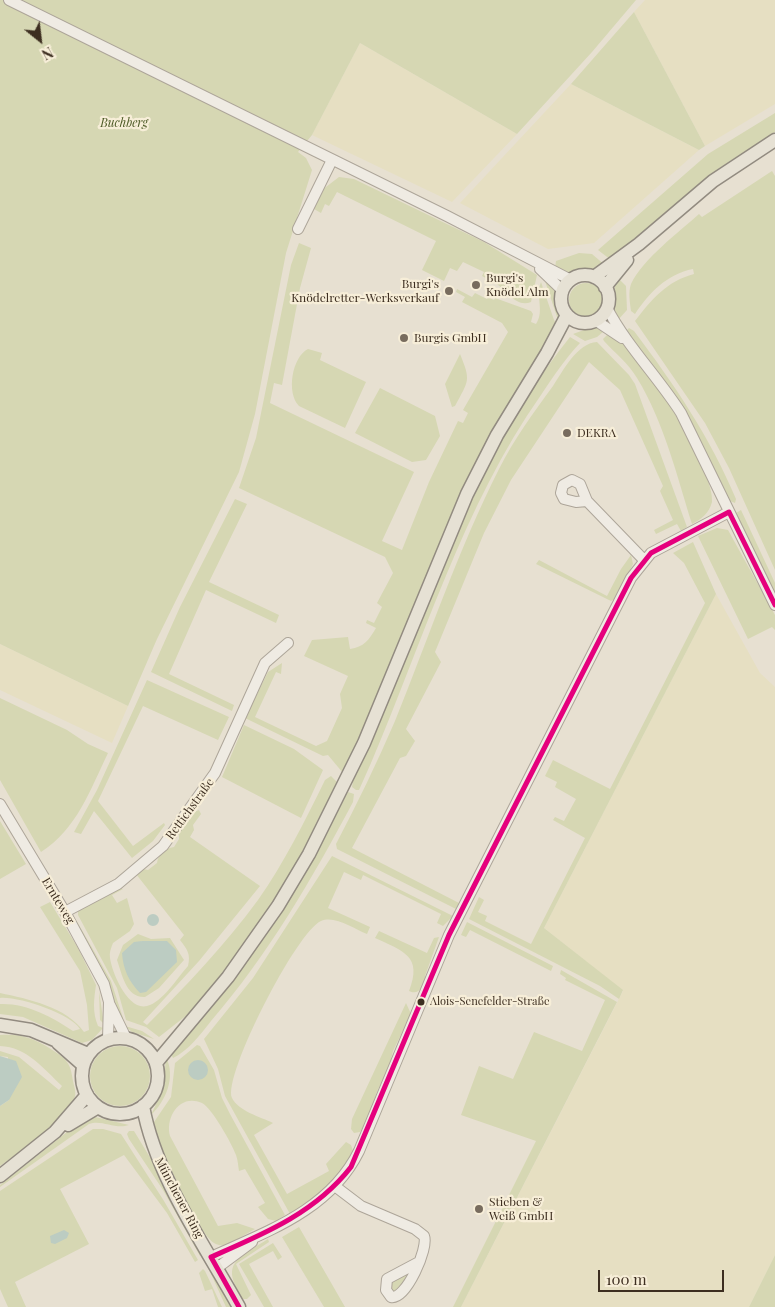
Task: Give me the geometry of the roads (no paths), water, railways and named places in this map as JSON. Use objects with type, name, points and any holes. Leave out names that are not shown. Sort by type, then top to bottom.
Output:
[{"type":"main road","points":[[594,277],[639,244],[714,181],[775,140]]},
{"type":"main road","points":[[605,287],[639,244]]},
{"type":"main road","points":[[547,353],[580,322],[595,320],[607,308],[609,297],[605,287],[594,277],[581,276],[571,280],[562,291],[562,305],[567,315],[580,322]]},
{"type":"main road","points":[[156,1063],[184,1027],[218,989],[257,936],[309,854],[364,743],[467,494],[497,435],[547,353],[567,315]]},
{"type":"main road","points":[[0,1025],[31,1030],[58,1043],[85,1060]]},
{"type":"main road","points":[[148,1050],[184,1027]]},
{"type":"main road","points":[[126,1038],[140,1043],[148,1050],[156,1063],[157,1086],[152,1098],[143,1106],[126,1114],[112,1114],[98,1108],[87,1095],[82,1080],[85,1060],[97,1045],[108,1039],[126,1038]]},
{"type":"main road","points":[[55,1132],[87,1095]]},
{"type":"main road","name":"Münchener Ring","points":[[143,1106],[150,1141],[171,1184],[239,1307]]},
{"type":"main road","points":[[0,1176],[55,1132],[98,1108]]},
{"type":"main road","name":"Münchener Ring","points":[[126,1114],[150,1141]]},
{"type":"street","points":[[9,0],[571,280]]},
{"type":"street","points":[[298,229],[332,160]]},
{"type":"street","points":[[527,258],[562,291]]},
{"type":"street","points":[[607,308],[627,341],[681,413],[775,605]]},
{"type":"street","points":[[595,320],[627,341]]},
{"type":"street","points":[[587,501],[644,560]]},
{"type":"street","points":[[214,1263],[313,1205],[336,1187],[351,1167],[452,928],[616,608],[644,560],[657,549],[729,512]]},
{"type":"street","name":"Rettichstraße","points":[[65,912],[118,884],[163,846],[215,773],[265,663],[288,643]]},
{"type":"street","name":"Ernteweg","points":[[0,804],[65,912],[102,980],[109,1002],[126,1038]]},
{"type":"street","name":"Ernteweg","points":[[108,1039],[109,1002]]},
{"type":"street","points":[[336,1187],[361,1206],[415,1229],[424,1236],[425,1245],[419,1262]]},
{"type":"place","name":"Burgi's Knödel Alm","points":[[476,285]]},
{"type":"place","name":"Burgi's Knödelretter-Werksverkauf","points":[[449,291]]},
{"type":"place","name":"Burgis GmbH","points":[[404,338]]},
{"type":"place","name":"DEKRA","points":[[567,433]]},
{"type":"place","name":"Alois-Senefelder-Straße","points":[[421,1002]]},
{"type":"place","name":"Stieben & Weiß GmbH","points":[[479,1209]]},
{"type":"park label","name":"Buchberg","points":[[124,123]]}]
